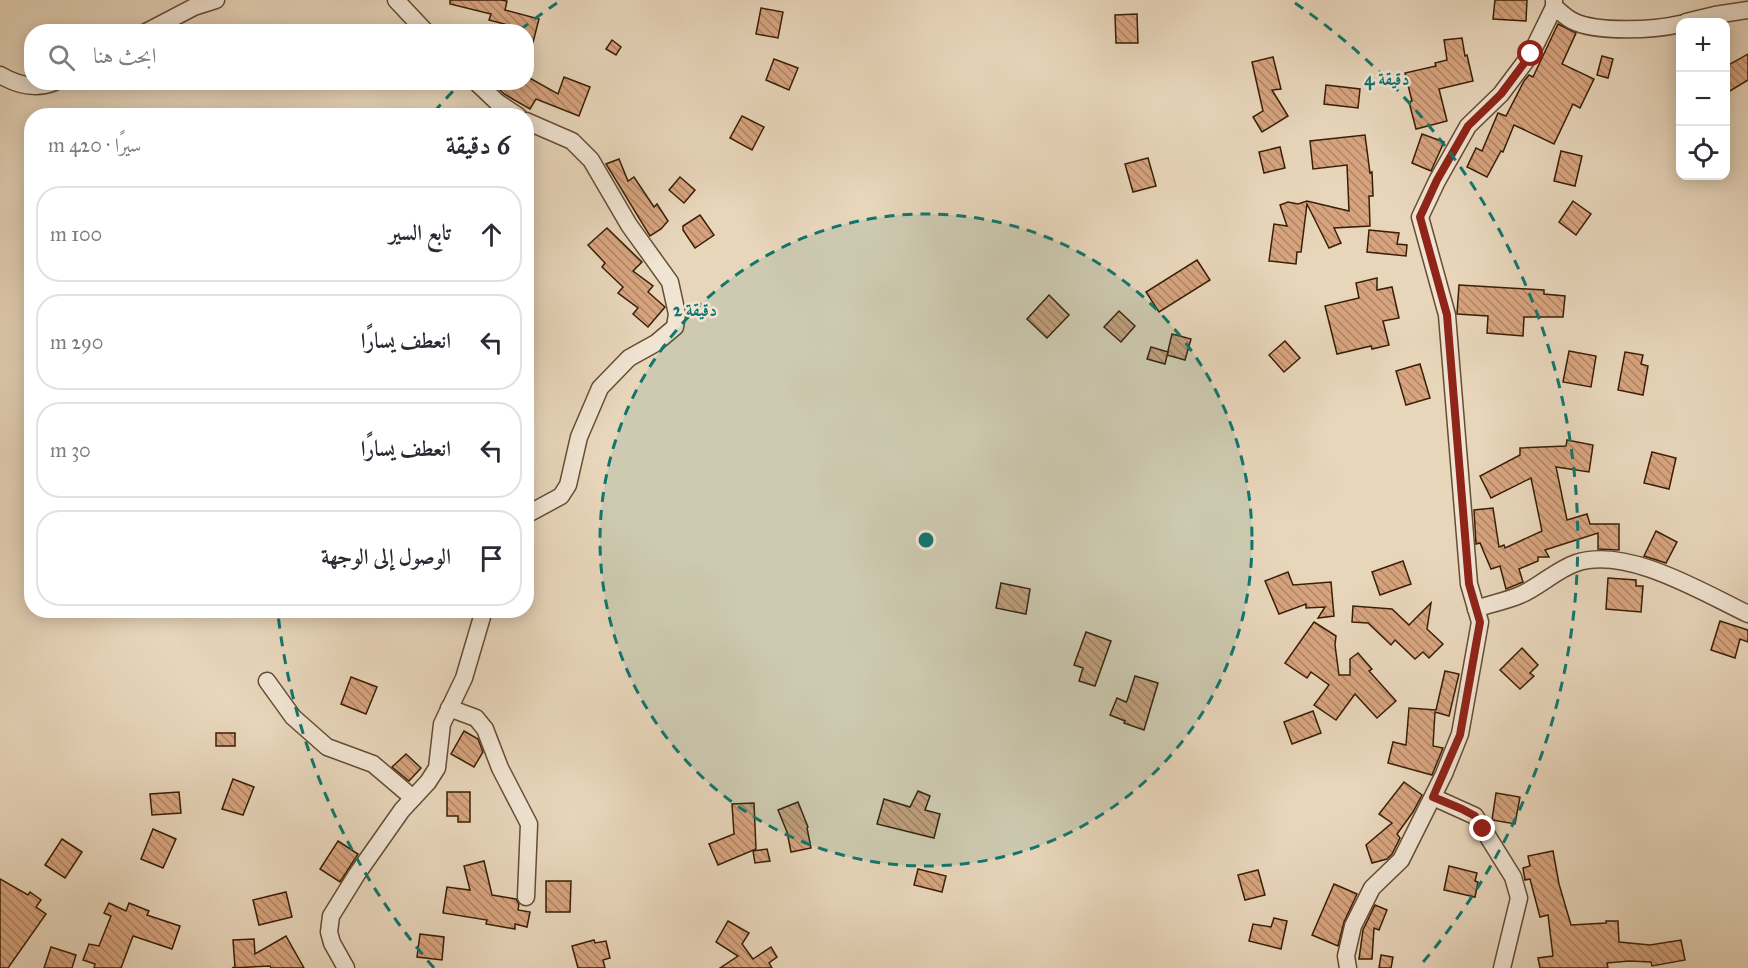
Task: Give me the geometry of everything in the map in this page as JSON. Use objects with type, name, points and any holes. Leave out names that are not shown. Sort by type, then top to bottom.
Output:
[{"type":"street","points":[[161,24],[194,7],[216,0]]},
{"type":"street","points":[[396,0],[418,24]]},
{"type":"street","points":[[1348,968],[1346,956],[1353,926],[1372,888],[1401,860],[1433,797],[1460,735],[1480,622],[1469,584],[1447,315],[1420,217],[1437,180],[1468,126],[1501,94],[1531,54],[1554,3],[1573,22],[1593,26],[1634,30],[1676,25]]},
{"type":"street","points":[[1703,18],[1748,10]]},
{"type":"street","points":[[0,75],[24,85]]},
{"type":"street","points":[[484,90],[506,108]]},
{"type":"street","points":[[534,124],[572,141],[591,160],[629,225],[670,282],[677,314],[675,327],[656,343],[628,358],[600,388],[579,437],[568,485],[561,496],[534,511]]},
{"type":"street","points":[[1476,609],[1520,595],[1576,563],[1603,559],[1640,565],[1748,614]]},
{"type":"street","points":[[346,968],[332,943],[329,932],[331,916],[402,810],[428,782],[437,768],[442,724],[464,678],[482,618]]},
{"type":"street","points":[[267,681],[293,717],[327,747],[373,764],[413,798]]},
{"type":"street","points":[[449,708],[476,718],[485,729],[500,768],[529,824],[526,897]]},
{"type":"street","points":[[1433,797],[1475,816],[1513,877],[1519,898],[1502,968]]},
{"type":"building","points":[[450,0],[507,1],[505,10],[539,19],[534,38],[534,24],[504,24],[489,20],[491,14],[450,4]]},
{"type":"building","points":[[1495,0],[1527,0],[1526,21],[1493,19]]},
{"type":"building","points":[[761,8],[783,12],[778,38],[756,34]]},
{"type":"building","points":[[1137,14],[1138,43],[1116,43],[1115,15]]},
{"type":"building","points":[[1558,24],[1576,33],[1562,64],[1594,79],[1580,108],[1573,104],[1554,144],[1514,125],[1503,152],[1501,151],[1487,177],[1467,167],[1476,148],[1482,151],[1498,113],[1506,116],[1524,81],[1529,75],[1533,77]]},
{"type":"building","points":[[1462,38],[1473,81],[1439,89],[1447,121],[1416,129],[1405,73],[1436,66],[1435,63],[1447,60],[1444,40]]},
{"type":"building","points":[[612,40],[621,47],[616,55],[606,49]]},
{"type":"building","points":[[1748,54],[1748,80],[1730,91],[1730,72],[1730,64]]},
{"type":"building","points":[[1602,56],[1613,59],[1608,78],[1597,75]]},
{"type":"building","points":[[1273,57],[1281,89],[1272,90],[1288,116],[1262,132],[1253,117],[1263,111],[1252,62]]},
{"type":"building","points":[[774,59],[798,68],[789,90],[766,80]]},
{"type":"building","points":[[564,77],[590,87],[579,116],[536,99],[528,108],[500,90],[534,90],[534,80],[558,94]]},
{"type":"building","points":[[1326,85],[1360,89],[1358,108],[1324,104]]},
{"type":"building","points":[[742,116],[764,127],[752,150],[730,138]]},
{"type":"building","points":[[1422,134],[1444,142],[1431,171],[1412,163]]},
{"type":"building","points":[[1365,135],[1370,173],[1372,172],[1373,196],[1369,196],[1370,226],[1334,228],[1341,243],[1329,248],[1307,204],[1301,252],[1297,252],[1296,264],[1269,261],[1274,224],[1287,226],[1280,205],[1307,201],[1349,211],[1347,165],[1313,169],[1310,141]]},
{"type":"building","points":[[1280,147],[1285,168],[1264,173],[1259,152]]},
{"type":"building","points":[[1561,151],[1582,156],[1575,186],[1554,181]]},
{"type":"building","points":[[1148,158],[1156,186],[1133,192],[1125,164]]},
{"type":"building","points":[[619,159],[628,181],[634,177],[654,207],[657,204],[668,221],[650,236],[606,164]]},
{"type":"building","points":[[680,177],[695,190],[684,203],[669,190]]},
{"type":"building","points":[[1573,201],[1591,214],[1576,235],[1559,222]]},
{"type":"building","points":[[700,215],[714,235],[695,248],[683,230],[683,226]]},
{"type":"building","points":[[607,228],[642,262],[633,271],[653,286],[648,292],[665,307],[648,327],[633,314],[638,308],[618,293],[623,287],[602,267],[605,263],[588,245]]},
{"type":"building","points":[[1369,230],[1399,233],[1397,244],[1407,245],[1406,256],[1367,252]]},
{"type":"building","points":[[1197,260],[1210,280],[1159,312],[1146,292]]},
{"type":"building","points":[[1377,278],[1377,290],[1392,287],[1399,318],[1383,321],[1389,345],[1372,349],[1371,346],[1337,354],[1325,306],[1359,298],[1356,283]]},
{"type":"building","points":[[1459,285],[1544,290],[1544,294],[1565,296],[1563,317],[1524,317],[1523,336],[1487,333],[1488,316],[1457,314]]},
{"type":"building","points":[[1049,295],[1069,315],[1047,338],[1027,319]]},
{"type":"building","points":[[1119,311],[1135,326],[1121,342],[1104,327]]},
{"type":"building","points":[[1172,334],[1191,339],[1185,360],[1167,355]]},
{"type":"building","points":[[1285,341],[1300,358],[1284,372],[1269,355]]},
{"type":"building","points":[[1151,347],[1168,352],[1165,364],[1147,359]]},
{"type":"building","points":[[1569,351],[1596,356],[1591,387],[1563,382]]},
{"type":"building","points":[[1625,352],[1643,355],[1641,364],[1648,366],[1643,395],[1618,390]]},
{"type":"building","points":[[1420,364],[1430,398],[1406,405],[1396,371]]},
{"type":"building","points":[[1567,440],[1593,445],[1589,472],[1556,467],[1567,520],[1587,514],[1590,524],[1619,524],[1619,550],[1598,549],[1598,533],[1545,550],[1549,557],[1538,557],[1538,561],[1519,569],[1523,582],[1506,589],[1500,566],[1491,569],[1480,543],[1476,544],[1474,510],[1493,508],[1499,547],[1504,545],[1505,548],[1542,531],[1531,478],[1491,498],[1480,476],[1520,455],[1520,448],[1566,446]]},
{"type":"building","points":[[1652,452],[1676,458],[1669,489],[1644,483]]},
{"type":"building","points":[[1656,531],[1677,542],[1666,563],[1644,556]]},
{"type":"building","points":[[1403,561],[1411,584],[1380,595],[1372,572]]},
{"type":"building","points":[[1288,572],[1293,585],[1331,582],[1334,616],[1318,618],[1325,607],[1306,608],[1306,604],[1279,614],[1265,581]]},
{"type":"building","points":[[1608,578],[1636,580],[1636,586],[1643,586],[1641,612],[1606,609]]},
{"type":"building","points":[[1001,583],[1030,589],[1026,614],[996,608]]},
{"type":"building","points":[[1431,603],[1427,629],[1443,644],[1429,658],[1423,652],[1415,659],[1395,640],[1391,645],[1368,623],[1352,622],[1353,606],[1392,609],[1409,625]]},
{"type":"building","points":[[1720,621],[1748,630],[1748,642],[1740,639],[1735,658],[1711,650]]},
{"type":"building","points":[[1314,622],[1336,636],[1339,675],[1350,675],[1350,659],[1358,653],[1372,669],[1369,671],[1396,701],[1377,718],[1355,694],[1336,720],[1314,705],[1329,685],[1311,672],[1307,678],[1285,663]]},
{"type":"building","points":[[1086,632],[1111,641],[1095,686],[1079,681],[1083,668],[1074,665]]},
{"type":"building","points":[[1522,648],[1538,665],[1530,673],[1534,676],[1520,689],[1500,670]]},
{"type":"building","points":[[1445,671],[1459,674],[1449,716],[1435,712],[1433,746],[1443,748],[1432,775],[1388,763],[1393,742],[1406,745],[1409,708],[1436,710]]},
{"type":"building","points":[[1135,676],[1158,683],[1144,730],[1110,715],[1117,698],[1127,701]]},
{"type":"building","points":[[351,677],[377,687],[366,714],[341,704]]},
{"type":"building","points":[[1313,711],[1321,733],[1292,744],[1284,722]]},
{"type":"building","points":[[464,731],[478,739],[483,752],[474,767],[451,754]]},
{"type":"building","points":[[216,733],[235,733],[235,746],[216,746]]},
{"type":"building","points":[[406,754],[421,768],[409,781],[392,767]]},
{"type":"building","points":[[233,779],[254,787],[243,815],[222,809]]},
{"type":"building","points":[[1404,782],[1422,795],[1397,834],[1400,838],[1392,854],[1387,859],[1372,863],[1366,845],[1392,823],[1379,814]]},
{"type":"building","points":[[918,791],[930,796],[925,810],[940,814],[934,838],[877,824],[884,799],[910,807]]},
{"type":"building","points":[[179,792],[181,813],[152,815],[150,794]]},
{"type":"building","points":[[447,792],[470,792],[470,822],[458,822],[458,816],[447,816]]},
{"type":"building","points":[[1496,793],[1520,797],[1515,824],[1492,820]]},
{"type":"building","points":[[798,802],[808,827],[811,848],[791,852],[787,832],[778,810]]},
{"type":"building","points":[[754,803],[756,849],[718,865],[709,844],[734,834],[732,804]]},
{"type":"building","points":[[153,829],[176,839],[163,868],[141,859]]},
{"type":"building","points":[[62,839],[82,852],[65,878],[45,865]]},
{"type":"building","points":[[338,841],[358,854],[340,882],[320,869]]},
{"type":"building","points":[[767,849],[770,861],[755,863],[753,851]]},
{"type":"building","points":[[1553,851],[1559,884],[1571,925],[1618,921],[1619,942],[1650,945],[1681,940],[1685,960],[1652,966],[1651,962],[1629,961],[1607,963],[1608,968],[1540,968],[1538,958],[1553,956],[1548,915],[1540,917],[1530,879],[1525,880],[1523,868],[1530,866],[1528,856]]},
{"type":"building","points":[[484,861],[492,895],[516,899],[519,904],[518,910],[530,912],[527,927],[515,924],[515,929],[486,924],[487,920],[443,913],[447,887],[470,890],[464,866]]},
{"type":"building","points":[[1449,866],[1477,873],[1475,897],[1444,890]]},
{"type":"building","points":[[918,869],[946,876],[942,892],[914,885]]},
{"type":"building","points":[[1258,870],[1265,895],[1245,900],[1238,875]]},
{"type":"building","points":[[0,879],[28,895],[30,892],[41,900],[36,907],[46,914],[8,968],[0,968]]},
{"type":"building","points":[[546,881],[571,881],[570,912],[546,912]]},
{"type":"building","points":[[1334,884],[1357,894],[1344,922],[1338,946],[1312,935]]},
{"type":"building","points":[[286,892],[292,917],[259,925],[253,900]]},
{"type":"building","points":[[109,903],[126,911],[129,903],[149,911],[147,915],[180,926],[172,949],[133,936],[121,968],[94,968],[95,964],[83,960],[89,944],[99,946],[111,916],[104,913]]},
{"type":"building","points":[[1375,905],[1387,910],[1379,930],[1374,928],[1372,959],[1359,959],[1363,930]]},
{"type":"building","points":[[1274,918],[1287,921],[1281,949],[1249,941],[1253,924],[1271,927]]},
{"type":"building","points":[[728,921],[749,933],[742,944],[753,959],[771,947],[777,957],[769,963],[772,968],[720,968],[738,956],[716,942]]},
{"type":"building","points":[[420,934],[444,937],[442,960],[417,957]]},
{"type":"building","points":[[286,936],[304,968],[271,968],[270,966],[232,968],[235,967],[233,940],[254,939],[255,954]]},
{"type":"building","points":[[594,940],[595,943],[606,941],[610,958],[603,960],[605,968],[578,968],[572,946]]},
{"type":"building","points":[[51,947],[76,955],[72,968],[44,968]]},
{"type":"building","points":[[1381,955],[1393,957],[1391,968],[1379,968]]},
{"type":"route","points":[[1483,829],[1475,816],[1433,797],[1460,735],[1480,622],[1469,584],[1447,315],[1420,217],[1437,180],[1468,126],[1501,94],[1531,54]]}]
